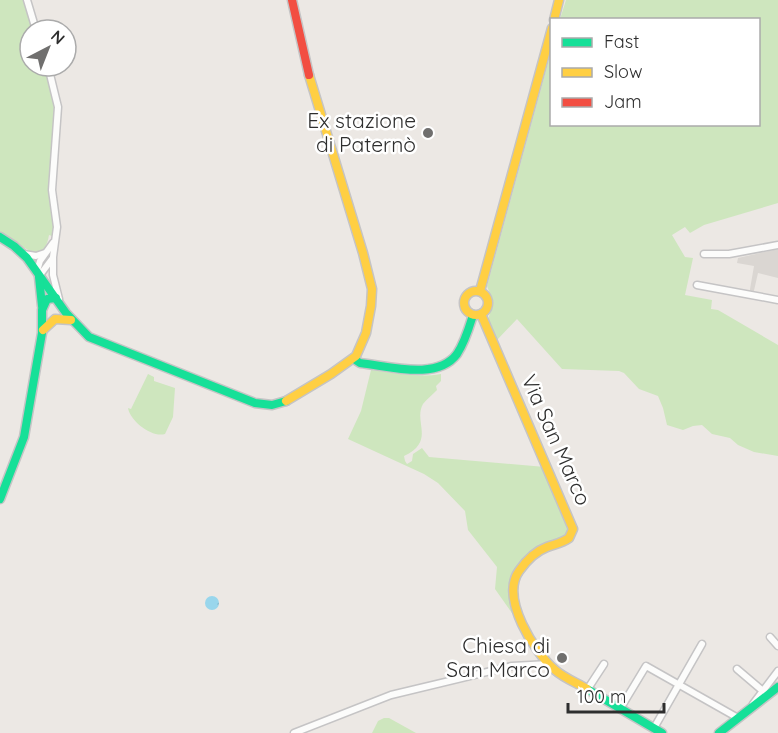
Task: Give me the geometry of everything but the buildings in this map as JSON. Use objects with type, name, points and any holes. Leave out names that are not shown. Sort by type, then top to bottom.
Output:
[{"type":"street","points":[[27,0],[32,18]]},
{"type":"street","points":[[0,237],[24,254],[82,332],[99,342],[255,404],[264,405],[287,401],[354,359],[366,333],[372,289],[296,23],[292,0]]},
{"type":"street","points":[[554,18],[559,0]]},
{"type":"street","points":[[480,291],[550,35]]},
{"type":"street","points":[[39,273],[46,270],[57,237],[56,208],[52,190],[58,107],[51,78]]},
{"type":"street","points":[[0,499],[24,437],[42,333],[40,261],[57,237]]},
{"type":"street","points":[[704,254],[729,254],[778,245]]},
{"type":"street","points":[[24,254],[36,256],[45,253]]},
{"type":"street","points":[[53,254],[56,290],[69,317]]},
{"type":"street","points":[[697,285],[778,300]]},
{"type":"street","points":[[354,359],[360,363],[420,370],[430,371],[439,368],[457,353],[477,315],[488,304],[487,296],[480,291],[472,291],[464,298],[465,309],[477,315]]},
{"type":"street","points":[[42,310],[47,299],[57,299]]},
{"type":"street","points":[[42,333],[57,299]]},
{"type":"street","name":"Via San Marco","points":[[477,315],[573,524],[573,533],[567,540],[541,550],[518,573],[514,583],[519,620],[549,664],[562,676],[658,731]]},
{"type":"street","points":[[48,322],[55,318],[69,317]]},
{"type":"street","points":[[770,637],[778,646]]},
{"type":"street","points":[[658,731],[679,685],[702,645]]},
{"type":"street","points":[[294,733],[400,693],[512,666],[549,664]]},
{"type":"street","points":[[587,690],[604,664]]},
{"type":"street","points":[[620,709],[646,666],[738,718]]},
{"type":"street","points":[[737,669],[766,693]]},
{"type":"street","points":[[766,693],[778,671]]},
{"type":"street","points":[[719,733],[766,693],[778,687]]},
{"type":"green space","points":[[0,0],[23,0],[30,18],[18,18],[18,78],[49,78],[56,107],[54,229],[45,247],[35,254],[0,234]]},
{"type":"green space","points":[[566,0],[778,0],[778,203],[704,225],[690,233],[685,227],[672,235],[685,257],[693,258],[685,295],[712,300],[711,309],[718,310],[778,345],[778,456],[754,452],[738,445],[730,438],[712,434],[702,425],[683,430],[667,425],[658,396],[639,389],[624,373],[619,371],[562,369],[517,319],[497,340],[488,320],[493,302],[487,286],[550,56],[550,126],[760,126],[760,18],[560,18]]},
{"type":"green space","points":[[371,370],[415,375],[441,374],[441,381],[436,386],[437,390],[423,404],[420,418],[421,438],[414,450],[404,456],[407,464],[412,461],[413,454],[422,448],[429,457],[545,467],[568,529],[564,536],[534,549],[512,574],[509,592],[514,616],[495,589],[497,567],[468,530],[465,511],[438,483],[424,474],[348,439],[361,411]]},
{"type":"green space","points":[[148,374],[154,377],[154,381],[175,388],[173,417],[165,434],[160,435],[142,427],[133,418],[128,408],[131,409]]},
{"type":"green space","points":[[389,718],[416,733],[372,733],[378,721]]},
{"type":"shaded area","points":[[778,249],[778,278],[758,273],[753,295],[749,295],[754,266],[737,263],[738,258]]},
{"type":"water","points":[[209,596],[215,596],[219,603],[215,610],[209,610],[205,606],[205,600]]},
{"type":"traffic: fast","points":[[0,237],[27,258],[66,313],[89,337],[255,403],[272,405],[286,401]]},
{"type":"traffic: fast","points":[[39,277],[42,306]]},
{"type":"traffic: fast","points":[[0,499],[24,437],[42,333],[42,310],[47,299],[56,298]]},
{"type":"traffic: fast","points":[[354,359],[360,363],[398,369],[425,370],[437,367],[448,362],[457,354],[465,340],[473,315]]},
{"type":"traffic: fast","points":[[719,733],[778,687]]},
{"type":"traffic: fast","points":[[587,689],[662,733]]},
{"type":"traffic: slow","points":[[554,18],[559,0]]},
{"type":"traffic: slow","points":[[480,291],[550,35]]},
{"type":"traffic: slow","points":[[286,401],[356,356],[366,333],[371,306],[372,289],[363,253],[309,75]]},
{"type":"traffic: slow","points":[[471,291],[481,291],[488,298],[488,303],[488,308],[481,315],[471,315],[464,308],[464,298],[471,291]]},
{"type":"traffic: slow","points":[[481,314],[573,529],[569,538],[539,551],[519,571],[514,582],[517,609],[529,638],[547,662],[562,676],[587,689]]},
{"type":"traffic: slow","points":[[43,330],[55,319],[71,320]]},
{"type":"traffic: jam","points":[[292,0],[309,75]]},
{"type":"place","name":"Ex stazione di Paternò","points":[[428,133]]},
{"type":"place","name":"Chiesa di San Marco","points":[[562,658]]}]
